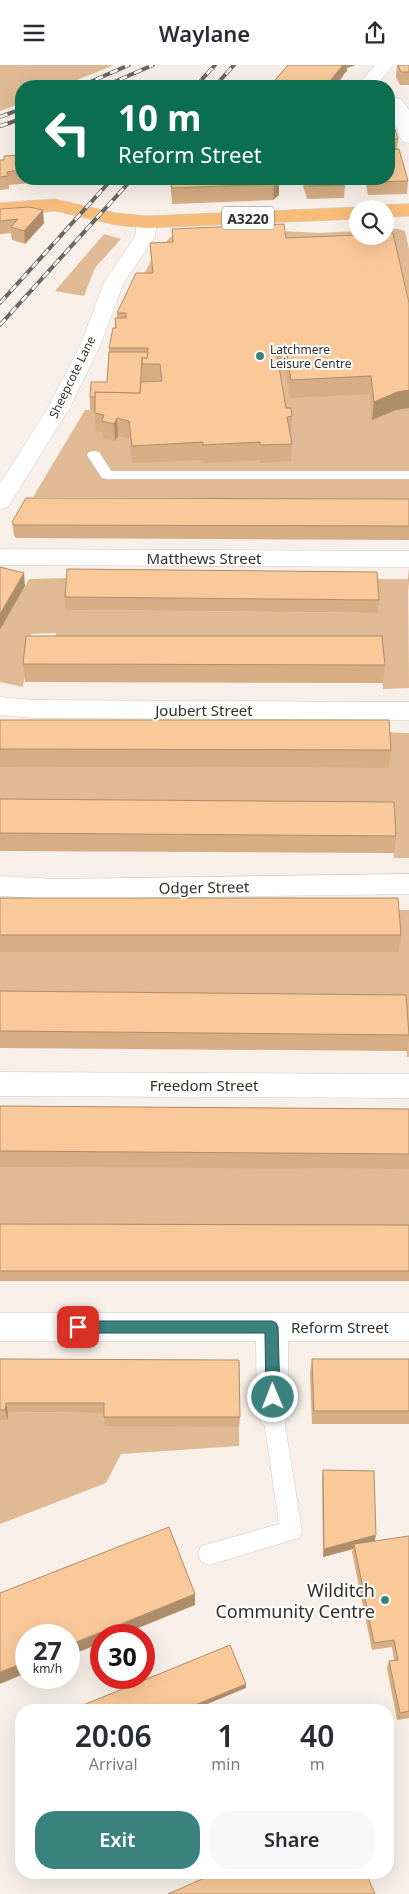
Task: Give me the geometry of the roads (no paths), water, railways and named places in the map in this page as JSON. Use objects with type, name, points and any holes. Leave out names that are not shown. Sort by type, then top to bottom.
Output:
[{"type":"highway","name":"A3220","points":[[0,209],[55,205],[116,219],[147,221],[349,213]]},
{"type":"highway","points":[[394,211],[409,210]]},
{"type":"street","points":[[371,80],[384,65]]},
{"type":"street","points":[[397,102],[409,138]]},
{"type":"street","name":"Sheepcote Lane","points":[[0,502],[58,409],[90,346],[114,282],[144,237],[147,221]]},
{"type":"street","name":"Matthews Street","points":[[0,557],[409,559]]},
{"type":"street","name":"Joubert Street","points":[[0,705],[33,709],[409,711]]},
{"type":"street","name":"Odger Street","points":[[0,886],[56,889],[409,884]]},
{"type":"street","name":"Freedom Street","points":[[0,1084],[409,1087]]},
{"type":"street","name":"Reform Street","points":[[0,1327],[409,1327]]},
{"type":"street","points":[[272,1327],[273,1413]]},
{"type":"lane","points":[[94,455],[107,475],[409,475]]},
{"type":"lane","points":[[209,1554],[291,1531],[273,1413]]},
{"type":"railway","points":[[95,80],[129,65]]},
{"type":"railway","points":[[119,80],[153,65]]},
{"type":"railway","points":[[201,80],[215,65]]},
{"type":"railway","points":[[220,80],[234,65]]},
{"type":"railway","points":[[0,117],[15,111]]},
{"type":"railway","points":[[0,126],[15,121]]},
{"type":"railway","points":[[0,303],[107,185]]},
{"type":"railway","points":[[0,325],[127,185]]},
{"type":"place","name":"Latchmere Leisure Centre","points":[[260,356]]},
{"type":"place","name":"Wilditch Community Centre","points":[[385,1600]]}]
